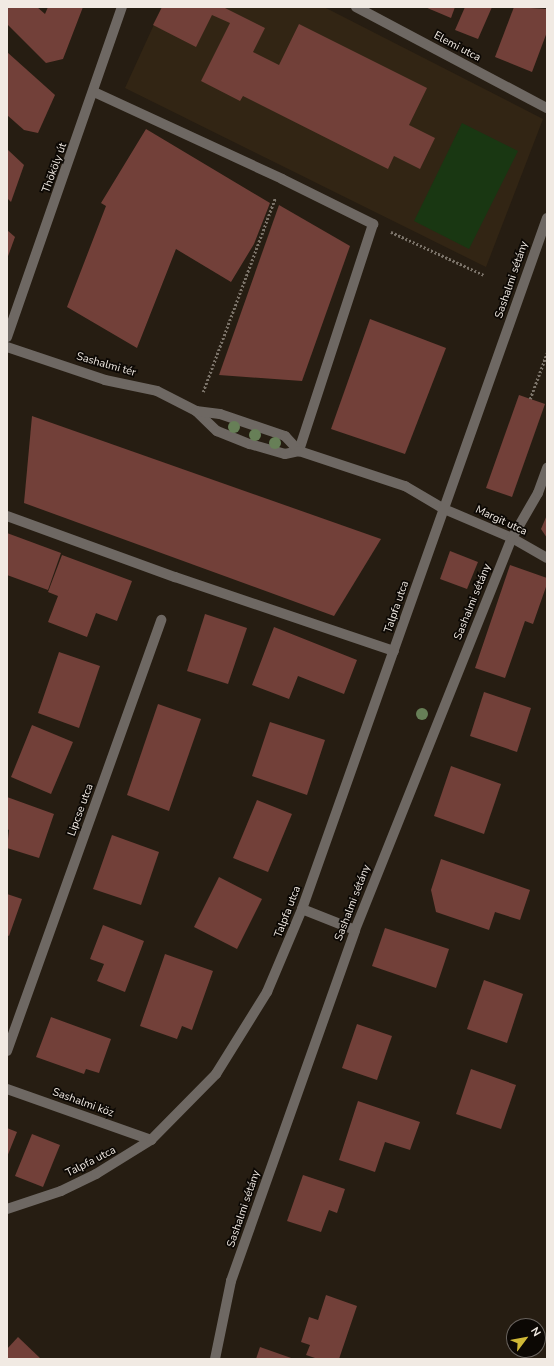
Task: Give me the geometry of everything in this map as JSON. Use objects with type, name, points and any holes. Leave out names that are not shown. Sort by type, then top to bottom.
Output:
[{"type":"street","name":"Thököly út","points":[[7,337],[94,92],[122,7]]},
{"type":"street","name":"Elemi utca","points":[[362,8],[547,108]]},
{"type":"street","points":[[94,92],[282,179],[373,224],[299,451]]},
{"type":"street","name":"Sashalmi sétány","points":[[444,509],[547,218]]},
{"type":"street","name":"Sashalmi tér","points":[[7,347],[105,380],[157,391],[196,411],[217,430],[250,444],[284,454],[299,451]]},
{"type":"street","name":"Sashalmi tér","points":[[196,411],[220,414],[285,436],[299,451],[405,486],[444,509]]},
{"type":"street","name":"Sashalmi sétány","points":[[215,1359],[231,1281],[355,930],[512,538],[538,493],[547,468]]},
{"type":"street","name":"Margit utca","points":[[444,509],[512,538],[547,558]]},
{"type":"street","name":"Talpfa utca","points":[[7,1209],[82,1181],[151,1140],[216,1074],[267,992],[302,909],[444,509]]},
{"type":"street","points":[[7,516],[175,577],[394,651]]},
{"type":"street","name":"Lipcse utca","points":[[7,1051],[161,620]]},
{"type":"street","points":[[302,909],[355,930]]},
{"type":"street","name":"Sashalmi köz","points":[[7,1089],[151,1140]]},
{"type":"path","points":[[196,411],[282,179]]},
{"type":"path","points":[[373,224],[484,275]]},
{"type":"path","points":[[530,399],[547,353]]},
{"type":"shaded area","points":[[162,7],[324,7],[543,119],[486,267],[125,88]]},
{"type":"green space","points":[[462,123],[518,151],[469,249],[414,221]]},
{"type":"building","points":[[7,7],[37,7],[45,14],[48,7],[83,7],[63,59],[46,63],[7,24]]},
{"type":"building","points":[[162,7],[223,7],[265,28],[253,52],[279,65],[299,24],[427,88],[409,125],[435,138],[420,169],[394,156],[388,169],[243,96],[240,101],[201,81],[230,23],[212,15],[196,47],[153,25]]},
{"type":"building","points":[[425,7],[455,7],[451,18]]},
{"type":"building","points":[[465,7],[492,7],[478,39],[455,30]]},
{"type":"building","points":[[514,7],[547,9],[547,32],[532,72],[495,57]]},
{"type":"building","points":[[7,52],[55,95],[38,133],[24,130],[7,115]]},
{"type":"building","points":[[146,129],[270,203],[254,244],[231,282],[176,249],[137,348],[67,307],[106,206],[101,203]]},
{"type":"building","points":[[7,149],[24,165],[11,202],[7,198]]},
{"type":"building","points":[[279,205],[350,246],[302,381],[219,375]]},
{"type":"building","points":[[7,230],[15,237],[7,259]]},
{"type":"building","points":[[370,319],[446,348],[405,454],[331,429]]},
{"type":"building","points":[[519,395],[545,404],[512,497],[486,488]]},
{"type":"building","points":[[32,416],[381,539],[334,616],[24,503]]},
{"type":"building","points":[[547,515],[547,538],[541,529]]},
{"type":"building","points":[[7,533],[61,553],[48,590],[7,575]]},
{"type":"building","points":[[450,551],[478,562],[467,589],[440,579]]},
{"type":"building","points":[[62,555],[132,581],[117,621],[96,613],[87,637],[48,622],[58,596],[48,592]]},
{"type":"building","points":[[510,565],[547,578],[547,584],[533,624],[525,621],[505,678],[475,668]]},
{"type":"building","points":[[205,614],[247,628],[228,684],[187,671]]},
{"type":"building","points":[[274,627],[357,660],[344,694],[298,676],[289,699],[252,685]]},
{"type":"building","points":[[59,652],[100,666],[79,728],[38,713]]},
{"type":"building","points":[[484,692],[531,708],[517,752],[470,736]]},
{"type":"building","points":[[158,704],[201,719],[169,811],[127,795]]},
{"type":"building","points":[[270,722],[325,740],[307,795],[252,776]]},
{"type":"building","points":[[32,725],[73,742],[51,794],[11,777]]},
{"type":"building","points":[[451,766],[501,784],[484,834],[434,816]]},
{"type":"building","points":[[7,797],[54,814],[39,858],[7,848],[9,830],[7,829]]},
{"type":"building","points":[[257,800],[292,814],[268,872],[233,858]]},
{"type":"building","points":[[112,835],[159,852],[141,905],[93,889]]},
{"type":"building","points":[[441,859],[530,890],[520,920],[495,912],[489,930],[436,912],[431,890]]},
{"type":"building","points":[[219,877],[262,899],[237,949],[194,927]]},
{"type":"building","points":[[7,894],[22,899],[9,936],[7,935]]},
{"type":"building","points":[[103,925],[144,941],[125,992],[97,981],[104,964],[90,959]]},
{"type":"building","points":[[385,928],[449,949],[436,988],[372,966]]},
{"type":"building","points":[[165,954],[213,971],[192,1030],[182,1026],[177,1039],[140,1026]]},
{"type":"building","points":[[484,980],[523,994],[507,1043],[467,1029]]},
{"type":"building","points":[[51,1017],[111,1039],[99,1073],[86,1069],[84,1074],[36,1057]]},
{"type":"building","points":[[357,1024],[392,1036],[377,1080],[342,1068]]},
{"type":"building","points":[[471,1069],[516,1085],[501,1129],[456,1114]]},
{"type":"building","points":[[358,1101],[420,1122],[410,1150],[385,1142],[375,1172],[339,1160]]},
{"type":"building","points":[[7,1128],[17,1132],[7,1157]]},
{"type":"building","points":[[32,1134],[60,1145],[43,1187],[15,1176]]},
{"type":"building","points":[[303,1175],[345,1189],[337,1213],[329,1210],[321,1232],[287,1221]]},
{"type":"building","points":[[326,1295],[357,1306],[339,1359],[318,1359],[306,1355],[310,1345],[301,1342],[309,1317],[318,1320]]},
{"type":"building","points":[[18,1337],[41,1359],[7,1359],[7,1349]]},
{"type":"building","points":[[260,1347],[294,1359],[256,1359]]}]
